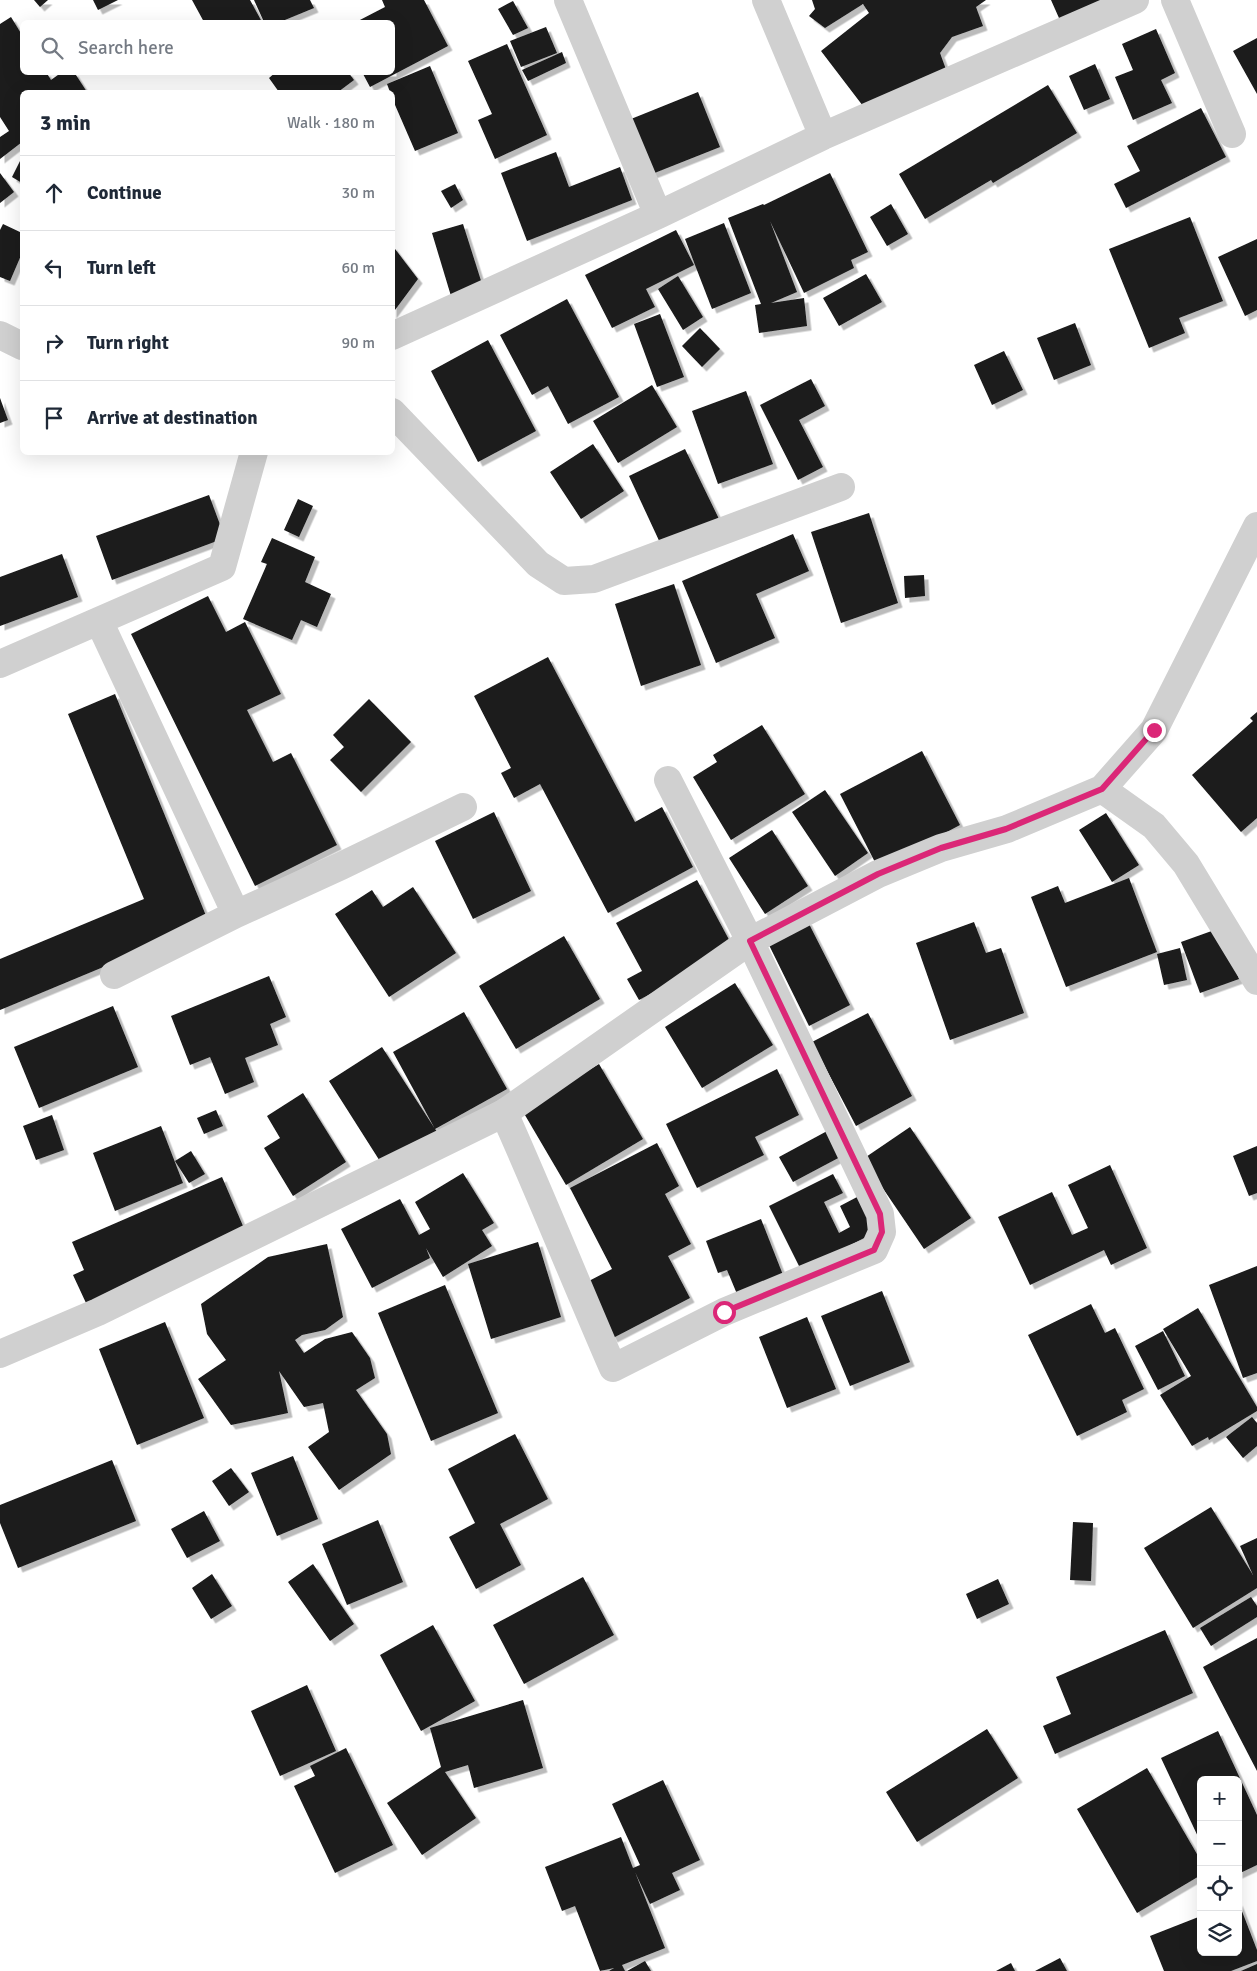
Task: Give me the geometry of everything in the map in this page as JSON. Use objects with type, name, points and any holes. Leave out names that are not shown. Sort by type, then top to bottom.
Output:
[{"type":"street","points":[[568,0],[658,215]]},
{"type":"street","points":[[766,0],[823,136]]},
{"type":"street","points":[[395,335],[658,215],[823,136],[1135,0]]},
{"type":"street","points":[[1175,0],[1232,134]]},
{"type":"street","points":[[0,335],[20,345]]},
{"type":"street","points":[[395,415],[538,564],[564,581],[594,578],[842,487]]},
{"type":"street","points":[[0,664],[222,567],[253,455]]},
{"type":"street","points":[[0,1354],[98,1312],[504,1113],[750,941],[878,874],[941,848],[1006,829],[1102,789],[1154,730],[1257,526]]},
{"type":"street","points":[[99,621],[236,914]]},
{"type":"street","points":[[504,1113],[554,1226],[613,1368],[724,1312],[874,1250],[882,1232],[880,1214],[750,941],[668,780]]},
{"type":"street","points":[[1102,789],[1154,826],[1186,864],[1257,981]]},
{"type":"street","points":[[114,975],[236,914],[463,807]]},
{"type":"building","points":[[34,0],[48,0],[40,7]]},
{"type":"building","points":[[93,0],[118,0],[98,10]]},
{"type":"building","points":[[192,0],[250,0],[261,20],[203,20]]},
{"type":"building","points":[[254,0],[310,0],[314,8],[285,20],[263,20]]},
{"type":"building","points":[[382,0],[424,0],[448,46],[395,74],[395,20],[360,20],[385,7]]},
{"type":"building","points":[[812,0],[986,0],[976,7],[983,26],[952,37],[940,53],[948,75],[863,106],[821,51],[869,13],[863,4],[825,28],[809,16],[815,9]]},
{"type":"building","points":[[1051,0],[1120,0],[1063,27]]},
{"type":"building","points":[[513,1],[528,28],[513,35],[498,9]]},
{"type":"building","points":[[11,17],[20,32],[20,75],[48,75],[51,80],[58,75],[76,75],[86,90],[20,90],[20,144],[0,159],[0,137],[9,131],[0,117],[0,24]]},
{"type":"building","points":[[546,27],[557,53],[521,67],[510,41]]},
{"type":"building","points":[[1156,29],[1175,73],[1161,80],[1172,103],[1133,120],[1115,77],[1133,70],[1122,44]]},
{"type":"building","points":[[1257,38],[1257,94],[1233,51]]},
{"type":"building","points":[[507,44],[547,135],[495,159],[478,120],[492,114],[468,61]]},
{"type":"building","points":[[562,52],[566,63],[528,81],[522,70]]},
{"type":"building","points":[[1095,64],[1110,99],[1084,110],[1069,76]]},
{"type":"building","points":[[430,66],[458,133],[415,151],[395,105],[395,90],[389,90],[387,84]]},
{"type":"building","points":[[272,75],[350,75],[354,80],[341,90],[278,90],[269,78]]},
{"type":"building","points":[[364,75],[393,75],[370,87]]},
{"type":"building","points":[[1048,85],[1077,133],[993,183],[991,180],[925,219],[899,174]]},
{"type":"building","points":[[698,92],[720,147],[652,174],[631,119]]},
{"type":"building","points":[[1201,108],[1226,157],[1126,208],[1114,184],[1140,171],[1127,146]]},
{"type":"building","points":[[556,152],[569,187],[620,167],[632,200],[527,241],[501,173]]},
{"type":"building","points":[[20,161],[20,182],[12,177]]},
{"type":"building","points":[[0,173],[14,192],[0,203]]},
{"type":"building","points":[[830,173],[868,252],[851,260],[854,268],[804,293],[770,221],[797,292],[771,303],[804,298],[807,326],[759,333],[755,305],[761,304],[728,218],[764,205]]},
{"type":"building","points":[[455,184],[463,200],[451,208],[441,191]]},
{"type":"building","points":[[891,204],[908,234],[887,246],[870,217]]},
{"type":"building","points":[[1190,217],[1223,301],[1179,318],[1185,333],[1149,348],[1109,249]]},
{"type":"building","points":[[724,223],[751,293],[712,309],[685,239]]},
{"type":"building","points":[[3,224],[20,232],[20,258],[10,281],[0,277],[0,230]]},
{"type":"building","points":[[463,224],[483,287],[451,296],[432,233]]},
{"type":"building","points":[[676,230],[694,265],[646,289],[655,307],[612,328],[585,275]]},
{"type":"building","points":[[1257,239],[1257,310],[1245,316],[1218,257]]},
{"type":"building","points":[[395,249],[418,279],[395,310]]},
{"type":"building","points":[[866,274],[882,302],[839,326],[823,298]]},
{"type":"building","points":[[678,276],[703,317],[683,330],[658,289]]},
{"type":"building","points":[[567,299],[619,397],[568,424],[548,386],[532,395],[500,335]]},
{"type":"building","points":[[660,314],[684,377],[657,387],[634,324]]},
{"type":"building","points":[[1075,323],[1091,365],[1054,380],[1037,338]]},
{"type":"building","points":[[700,328],[720,349],[702,367],[682,346]]},
{"type":"building","points":[[488,340],[536,431],[478,462],[431,371]]},
{"type":"building","points":[[1004,351],[1023,390],[992,405],[974,365]]},
{"type":"building","points":[[811,379],[825,406],[799,420],[823,467],[798,480],[760,405]]},
{"type":"building","points":[[652,385],[677,427],[618,463],[593,421]]},
{"type":"building","points":[[746,391],[773,464],[718,484],[692,411]]},
{"type":"building","points":[[0,398],[8,420],[0,423]]},
{"type":"building","points":[[593,444],[624,491],[581,519],[550,472]]},
{"type":"building","points":[[685,449],[719,519],[662,547],[629,476]]},
{"type":"building","points":[[209,495],[225,538],[112,580],[96,536]]},
{"type":"building","points":[[298,499],[313,506],[299,537],[284,530]]},
{"type":"building","points":[[869,513],[898,603],[841,623],[811,532]]},
{"type":"building","points":[[793,534],[809,571],[756,594],[775,638],[716,663],[682,581]]},
{"type":"building","points":[[272,538],[315,557],[305,582],[331,594],[317,627],[301,620],[292,640],[243,619],[267,564],[261,562]]},
{"type":"building","points":[[62,554],[78,597],[0,626],[0,577]]},
{"type":"building","points":[[924,575],[925,596],[905,598],[904,576]]},
{"type":"building","points":[[674,584],[701,665],[641,686],[615,604]]},
{"type":"building","points":[[208,596],[226,632],[245,622],[281,694],[247,710],[273,762],[291,753],[337,845],[255,886],[131,634]]},
{"type":"building","points":[[548,657],[635,822],[662,807],[693,867],[608,913],[540,784],[514,798],[501,773],[511,768],[474,696]]},
{"type":"building","points":[[115,694],[209,923],[0,1010],[0,959],[144,899],[68,714]]},
{"type":"building","points":[[369,699],[411,742],[361,792],[330,760],[344,747],[333,735]]},
{"type":"building","points":[[1257,712],[1257,818],[1241,832],[1192,775],[1253,721],[1250,718]]},
{"type":"building","points":[[762,725],[805,794],[731,840],[693,777],[717,762],[713,755]]},
{"type":"building","points":[[922,751],[960,825],[878,868],[840,794]]},
{"type":"building","points":[[825,790],[868,853],[835,876],[792,812]]},
{"type":"building","points":[[494,812],[531,891],[473,919],[435,841]]},
{"type":"building","points":[[1106,813],[1139,865],[1112,882],[1079,830]]},
{"type":"building","points":[[772,830],[808,886],[765,914],[729,858]]},
{"type":"building","points":[[1129,878],[1157,952],[1066,987],[1031,897],[1058,886],[1065,903]]},
{"type":"building","points":[[697,880],[734,949],[639,1000],[627,979],[642,971],[616,923]]},
{"type":"building","points":[[413,887],[456,953],[389,997],[335,914],[372,890],[383,907]]},
{"type":"building","points":[[807,920],[850,1005],[809,1026],[767,941]]},
{"type":"building","points":[[974,922],[986,953],[1001,948],[1024,1013],[950,1040],[916,943]]},
{"type":"building","points":[[1220,928],[1239,979],[1200,993],[1181,942]]},
{"type":"building","points":[[564,936],[600,999],[516,1049],[479,986]]},
{"type":"building","points":[[1180,948],[1187,980],[1164,985],[1157,954]]},
{"type":"building","points":[[269,976],[286,1017],[270,1024],[278,1045],[245,1058],[254,1082],[225,1094],[210,1057],[190,1065],[171,1016]]},
{"type":"building","points":[[735,983],[773,1045],[702,1088],[665,1027]]},
{"type":"building","points":[[113,1006],[138,1067],[39,1108],[14,1047]]},
{"type":"building","points":[[464,1012],[507,1089],[435,1129],[393,1052]]},
{"type":"building","points":[[868,1013],[912,1096],[856,1126],[812,1042]]},
{"type":"building","points":[[382,1047],[437,1132],[383,1166],[329,1081]]},
{"type":"building","points":[[599,1064],[643,1139],[566,1185],[522,1110]]},
{"type":"building","points":[[777,1069],[799,1115],[755,1137],[764,1155],[697,1188],[666,1124]]},
{"type":"building","points":[[303,1093],[346,1162],[293,1196],[264,1148],[280,1138],[267,1116]]},
{"type":"building","points":[[216,1110],[223,1126],[204,1134],[197,1118]]},
{"type":"building","points":[[52,1115],[64,1150],[36,1160],[23,1126]]},
{"type":"building","points":[[161,1126],[183,1183],[115,1211],[93,1153]]},
{"type":"building","points":[[910,1127],[971,1218],[924,1249],[863,1159]]},
{"type":"building","points":[[829,1130],[842,1156],[793,1182],[779,1157]]},
{"type":"building","points":[[657,1143],[679,1186],[665,1194],[691,1244],[668,1256],[690,1298],[613,1338],[585,1283],[612,1269],[570,1188]]},
{"type":"building","points":[[1257,1146],[1257,1193],[1249,1196],[1233,1156]]},
{"type":"building","points":[[191,1151],[205,1174],[189,1183],[175,1161]]},
{"type":"building","points":[[1110,1165],[1147,1248],[1111,1265],[1104,1250],[1030,1285],[998,1217],[1052,1192],[1072,1235],[1088,1228],[1068,1185]]},
{"type":"building","points":[[463,1173],[494,1223],[482,1230],[492,1246],[443,1277],[426,1248],[430,1258],[372,1288],[341,1229],[400,1199],[419,1235],[430,1229],[415,1202]]},
{"type":"building","points":[[833,1174],[843,1193],[824,1202],[839,1233],[850,1227],[840,1206],[859,1196],[876,1232],[801,1270],[769,1206]]},
{"type":"building","points":[[222,1177],[246,1233],[86,1303],[73,1275],[84,1270],[72,1242]]},
{"type":"building","points":[[761,1219],[783,1275],[737,1294],[727,1270],[718,1273],[706,1241]]},
{"type":"building","points":[[538,1242],[561,1317],[491,1339],[468,1264]]},
{"type":"building","points":[[327,1244],[343,1317],[325,1330],[302,1335],[295,1340],[304,1353],[325,1339],[352,1332],[370,1358],[375,1378],[356,1390],[387,1434],[391,1454],[339,1490],[308,1447],[329,1432],[323,1403],[304,1407],[279,1371],[288,1413],[231,1425],[198,1379],[226,1360],[207,1334],[201,1304],[268,1257]]},
{"type":"building","points":[[1257,1266],[1257,1373],[1243,1378],[1209,1285]]},
{"type":"building","points":[[445,1285],[498,1413],[431,1441],[378,1313]]},
{"type":"building","points":[[882,1291],[910,1362],[850,1386],[821,1316]]},
{"type":"building","points":[[1091,1304],[1105,1333],[1115,1328],[1144,1389],[1122,1400],[1127,1412],[1077,1436],[1028,1335]]},
{"type":"building","points":[[1198,1308],[1257,1407],[1257,1411],[1209,1440],[1208,1437],[1192,1446],[1160,1395],[1191,1376],[1163,1329]]},
{"type":"building","points":[[807,1317],[836,1389],[787,1408],[759,1337]]},
{"type":"building","points":[[165,1322],[204,1418],[137,1445],[99,1349]]},
{"type":"building","points":[[1163,1331],[1185,1376],[1158,1390],[1135,1346]]},
{"type":"building","points":[[1252,1417],[1257,1423],[1257,1446],[1243,1458],[1226,1437]]},
{"type":"building","points":[[515,1434],[548,1499],[500,1524],[521,1565],[476,1589],[449,1537],[475,1523],[448,1469]]},
{"type":"building","points":[[293,1456],[318,1519],[277,1536],[251,1473]]},
{"type":"building","points":[[112,1460],[136,1521],[18,1568],[0,1523],[0,1505]]},
{"type":"building","points":[[231,1468],[249,1492],[229,1506],[212,1481]]},
{"type":"building","points":[[1211,1507],[1253,1575],[1240,1546],[1257,1538],[1257,1588],[1193,1628],[1144,1548]]},
{"type":"building","points":[[204,1511],[220,1541],[187,1558],[171,1529]]},
{"type":"building","points":[[378,1520],[403,1582],[347,1605],[322,1544]]},
{"type":"building","points":[[1073,1522],[1093,1523],[1091,1581],[1070,1580]]},
{"type":"building","points":[[313,1564],[354,1624],[330,1641],[288,1582]]},
{"type":"building","points":[[212,1574],[232,1606],[211,1619],[192,1588]]},
{"type":"building","points":[[583,1577],[614,1635],[524,1684],[493,1625]]},
{"type":"building","points":[[998,1579],[1009,1604],[977,1619],[966,1594]]},
{"type":"building","points":[[1251,1597],[1257,1606],[1257,1617],[1211,1646],[1200,1628]]},
{"type":"building","points":[[433,1625],[475,1701],[421,1731],[380,1655]]},
{"type":"building","points":[[1165,1630],[1193,1693],[1055,1754],[1043,1726],[1071,1714],[1056,1677]]},
{"type":"building","points":[[1257,1638],[1257,1771],[1203,1667]]},
{"type":"building","points":[[307,1685],[336,1751],[280,1776],[251,1711]]},
{"type":"building","points":[[523,1700],[543,1768],[474,1788],[468,1765],[445,1772],[476,1818],[422,1855],[387,1803],[441,1767],[430,1728]]},
{"type":"building","points":[[987,1729],[1018,1778],[917,1842],[886,1792]]},
{"type":"building","points":[[1218,1731],[1239,1776],[1197,1776],[1197,1834],[1161,1758]]},
{"type":"building","points":[[346,1748],[393,1845],[335,1873],[294,1786],[315,1776],[310,1766]]},
{"type":"building","points":[[1147,1768],[1197,1854],[1197,1877],[1137,1913],[1077,1809]]},
{"type":"building","points":[[663,1780],[700,1860],[672,1873],[680,1890],[650,1904],[635,1872],[665,1948],[622,1965],[625,1971],[609,1971],[614,1968],[600,1971],[575,1906],[562,1911],[545,1867],[621,1837],[633,1868],[640,1865],[612,1804]]},
{"type":"building","points":[[1242,1783],[1257,1815],[1257,1865],[1242,1872]]},
{"type":"building","points":[[1242,1911],[1257,1950],[1257,1961],[1231,1971],[1164,1971],[1150,1936],[1197,1918],[1197,1956],[1242,1956]]},
{"type":"building","points":[[1060,1958],[1067,1971],[1035,1971]]},
{"type":"building","points":[[645,1961],[651,1971],[627,1971]]},
{"type":"building","points":[[1011,1963],[1015,1971],[996,1971]]},
{"type":"building","points":[[1257,1964],[1257,1971],[1241,1971]]},
{"type":"route","points":[[724,1312],[874,1250],[882,1232],[880,1214],[750,941],[878,874],[941,848],[1006,829],[1102,789],[1154,730]]}]
